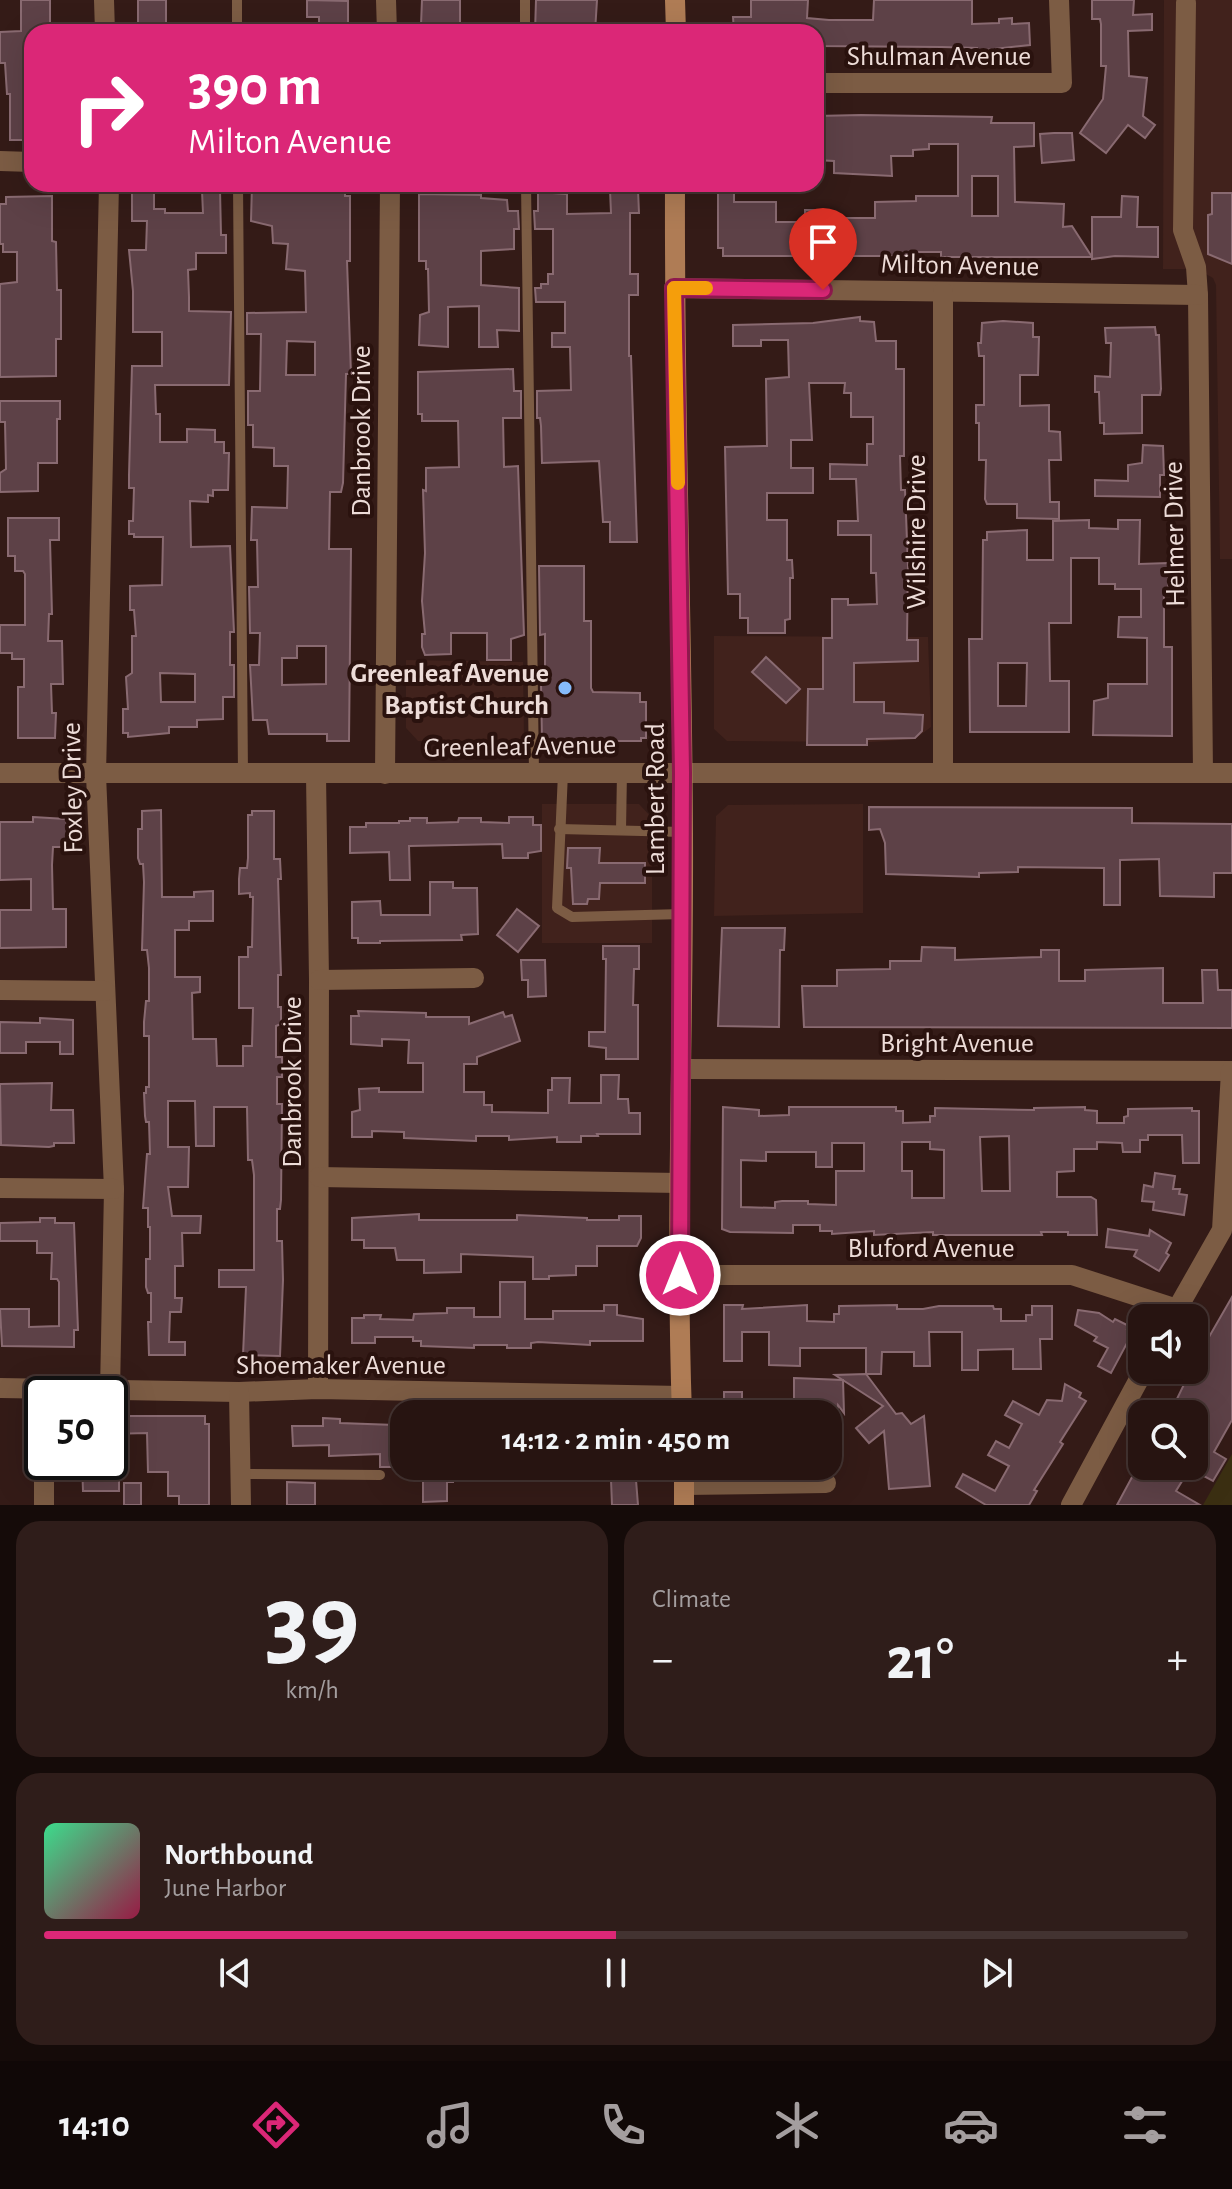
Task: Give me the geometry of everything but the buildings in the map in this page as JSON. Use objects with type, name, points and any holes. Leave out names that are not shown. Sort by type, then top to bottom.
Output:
[{"type":"main road","points":[[675,0],[676,24]]},
{"type":"main road","name":"Lambert Road","points":[[675,192],[683,832],[683,1069],[679,1183],[682,1400]]},
{"type":"street","points":[[104,0],[105,24]]},
{"type":"street","points":[[386,0],[387,24]]},
{"type":"street","name":"Shulman Avenue","points":[[824,83],[1062,83],[1059,0]]},
{"type":"street","name":"Helmer Drive","points":[[1186,3],[1183,230],[1196,267],[1198,295],[1203,773]]},
{"type":"street","points":[[0,161],[24,162]]},
{"type":"street","name":"Foxley Drive","points":[[109,192],[96,775],[114,1189],[110,1376]]},
{"type":"street","name":"Danbrook Drive","points":[[385,774],[390,192]]},
{"type":"street","name":"Milton Avenue","points":[[674,288],[1198,295]]},
{"type":"street","name":"Wilshire Drive","points":[[943,292],[943,773]]},
{"type":"street","name":"Greenleaf Avenue","points":[[0,773],[1232,773]]},
{"type":"street","name":"Danbrook Drive","points":[[316,775],[318,1389]]},
{"type":"street","points":[[319,980],[474,978]]},
{"type":"street","points":[[0,990],[105,991]]},
{"type":"street","name":"Bright Avenue","points":[[683,1069],[1232,1071]]},
{"type":"street","points":[[1180,1304],[1222,1230],[1232,1071]]},
{"type":"street","points":[[319,1177],[679,1183]]},
{"type":"street","points":[[0,1188],[114,1189]]},
{"type":"street","name":"Bluford Avenue","points":[[680,1275],[1072,1275],[1148,1304]]},
{"type":"street","points":[[1071,1505],[1136,1384]]},
{"type":"street","name":"Shoemaker Avenue","points":[[0,1388],[24,1390]]},
{"type":"street","name":"Shoemaker Avenue","points":[[128,1391],[318,1389],[568,1400]]},
{"type":"street","points":[[239,1392],[241,1505]]},
{"type":"street","points":[[44,1480],[44,1505]]},
{"type":"street","points":[[684,1485],[826,1483]]},
{"type":"lane","points":[[237,0],[237,24]]},
{"type":"lane","points":[[525,0],[525,24]]},
{"type":"lane","points":[[238,192],[243,775]]},
{"type":"lane","points":[[526,192],[534,773]]},
{"type":"lane","points":[[621,830],[622,772]]},
{"type":"lane","points":[[563,773],[557,908],[572,917],[682,914]]},
{"type":"lane","points":[[559,829],[683,832]]},
{"type":"lane","points":[[241,1474],[380,1475]]},
{"type":"shaded area","points":[[1164,0],[1232,0],[1232,559],[1220,559],[1216,285],[1213,278],[1204,273],[1190,269],[1163,269]]},
{"type":"shaded area","points":[[714,636],[928,637],[931,727],[915,739],[872,742],[727,741],[714,729]]},
{"type":"shaded area","points":[[406,660],[523,662],[524,741],[418,741],[406,728]]},
{"type":"shaded area","points":[[542,804],[639,804],[652,818],[652,943],[542,943]]},
{"type":"shaded area","points":[[863,804],[863,913],[714,916],[716,816],[728,805]]},
{"type":"shaded area","points":[[1232,1454],[1232,1505],[1203,1505]]},
{"type":"slow traffic","points":[[678,483],[674,288],[706,288]]},
{"type":"place","name":"Greenleaf Avenue Baptist Church","points":[[565,688]]},
{"type":"route","points":[[680,1275],[683,878],[674,288],[823,290]]}]
